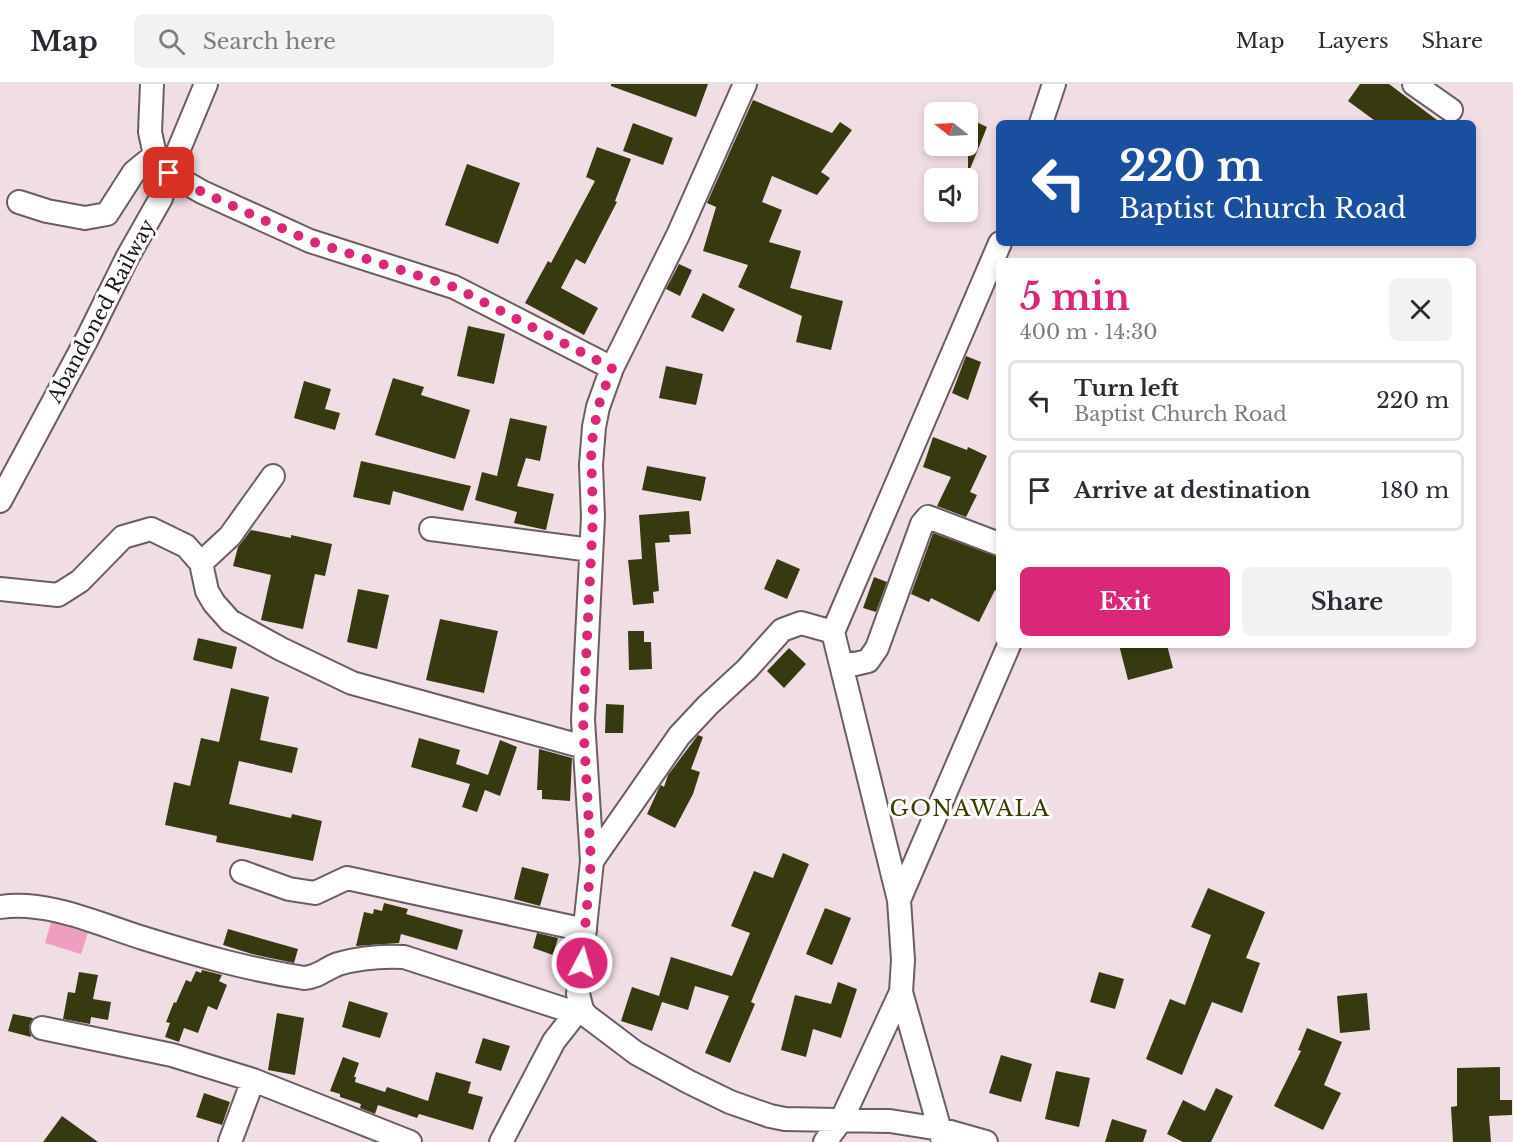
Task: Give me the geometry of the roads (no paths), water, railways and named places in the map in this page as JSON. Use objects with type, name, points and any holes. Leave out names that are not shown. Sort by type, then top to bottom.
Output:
[{"type":"street","points":[[152,84],[150,132],[155,155],[169,173],[202,192],[310,241],[454,287],[612,368]]},
{"type":"street","name":"Abandoned Railway","points":[[0,501],[127,258],[161,198],[206,84]]},
{"type":"street","points":[[501,1142],[554,1041],[579,1012],[578,989],[591,861],[583,720],[593,517],[591,447],[598,407],[612,368],[678,235],[745,84]]},
{"type":"street","points":[[1042,120],[1054,84]]},
{"type":"street","points":[[1414,84],[1451,110]]},
{"type":"street","points":[[19,202],[47,211],[85,218],[107,214],[134,172],[155,155]]},
{"type":"street","points":[[942,1135],[901,992],[903,960],[899,900],[833,632],[999,246]]},
{"type":"street","points":[[201,563],[230,536],[273,476]]},
{"type":"street","points":[[842,662],[855,664],[868,661],[877,648],[922,524],[928,517],[996,543]]},
{"type":"street","points":[[0,589],[58,595],[80,581],[123,537],[151,529],[186,546],[201,563],[207,591],[230,621],[281,649],[352,684],[584,747]]},
{"type":"street","points":[[431,529],[591,550]]},
{"type":"street","points":[[591,861],[679,736],[782,630],[801,623],[833,632]]},
{"type":"street","points":[[899,900],[1008,648]]},
{"type":"street","points":[[242,872],[290,889],[315,893],[347,878],[585,930]]},
{"type":"street","points":[[0,907],[32,907],[63,912],[229,964],[304,978],[314,978],[338,964],[387,956],[404,957],[579,1012],[636,1053],[689,1083],[730,1102],[770,1116],[890,1121],[942,1135],[986,1142]]},
{"type":"street","points":[[825,1142],[842,1119],[901,992]]},
{"type":"street","points":[[42,1028],[172,1055],[253,1080],[410,1142]]},
{"type":"street","points":[[230,1142],[253,1080]]},
{"type":"district","name":"GONAWALA","points":[[970,808]]}]
